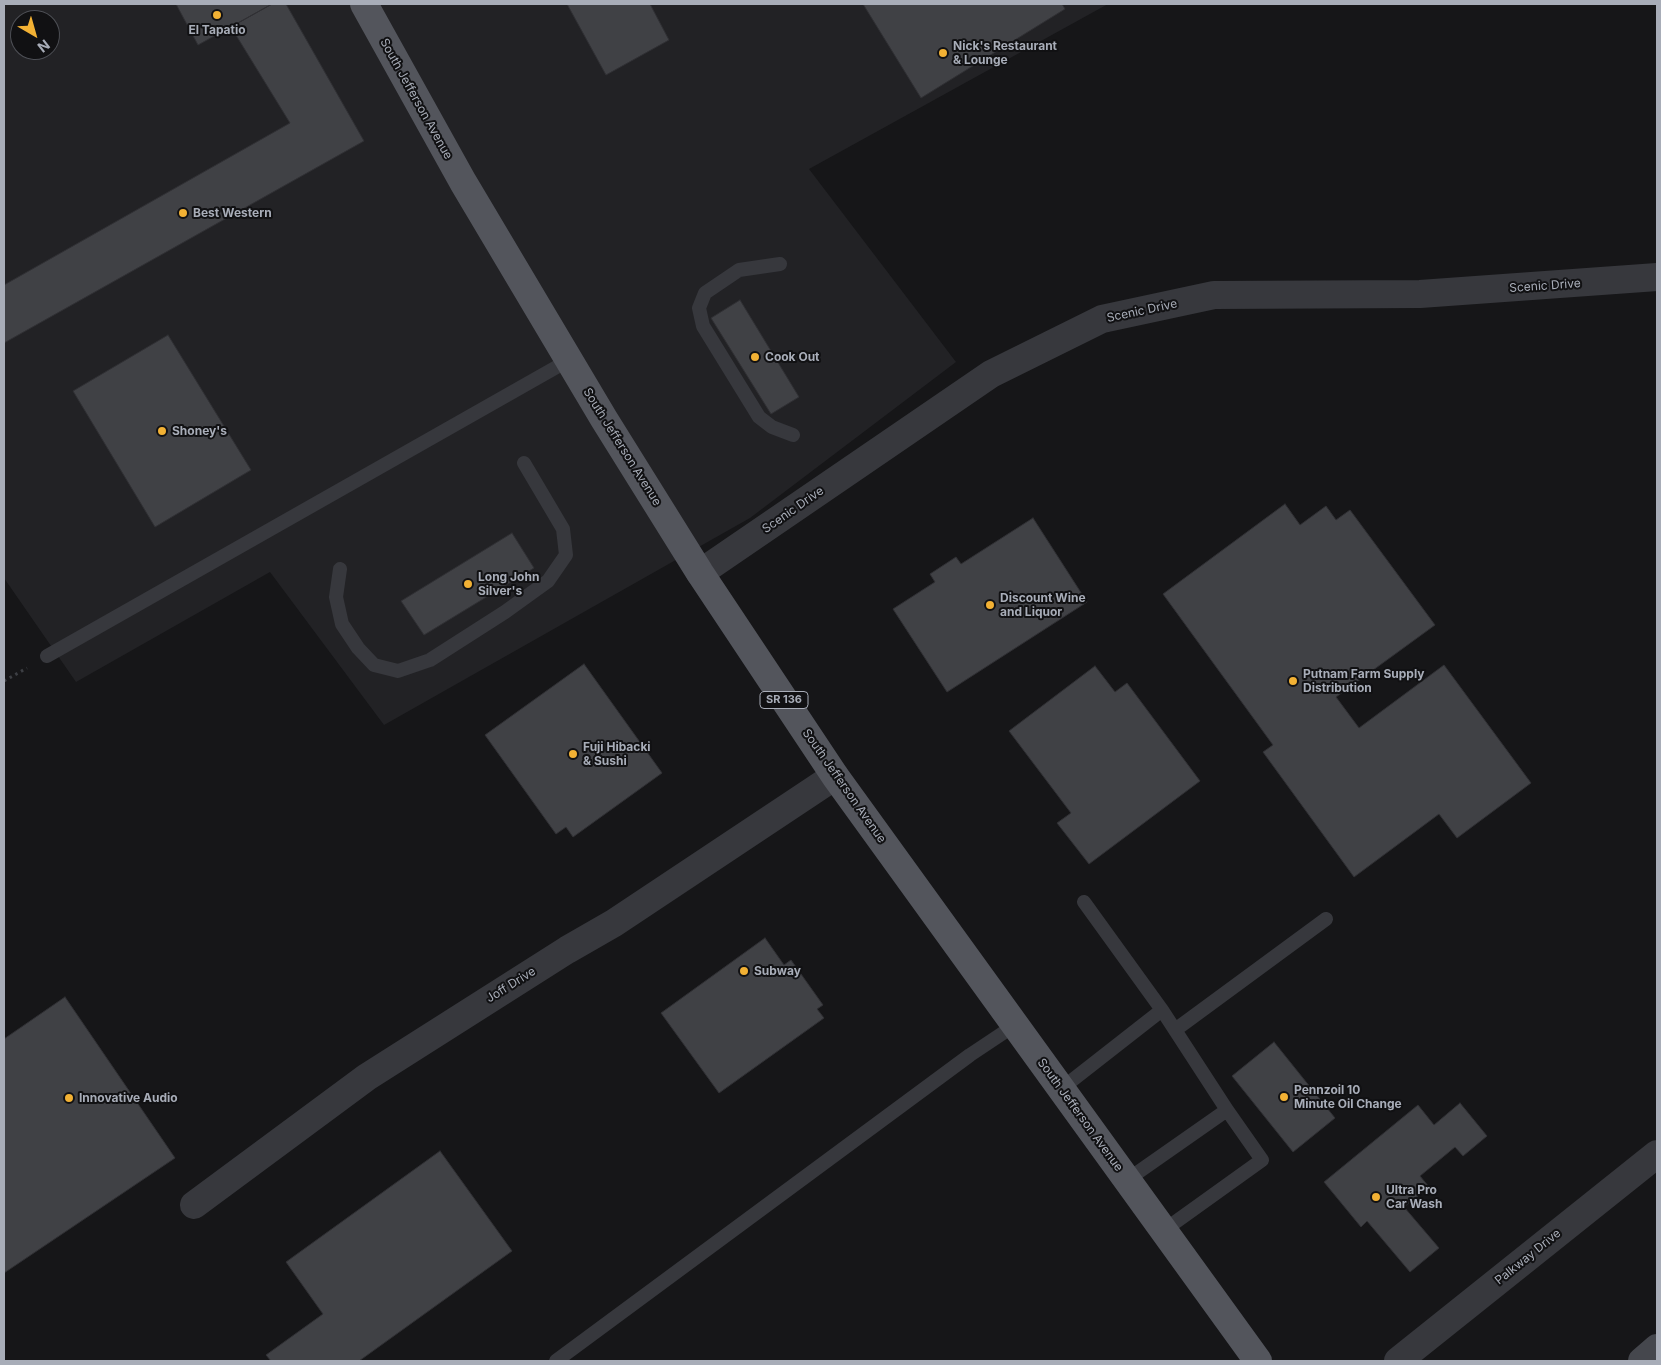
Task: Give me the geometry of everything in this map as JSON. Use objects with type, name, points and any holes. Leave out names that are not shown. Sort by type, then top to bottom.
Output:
[{"type":"main road","name":"South Jefferson Avenue","points":[[364,4],[462,182],[700,573],[835,776],[1258,1361]]},
{"type":"street","name":"Scenic Drive","points":[[700,573],[991,374],[1102,319],[1214,295],[1420,294],[1657,277]]},
{"type":"street","name":"Joff Drive","points":[[194,1205],[367,1077],[567,950],[614,923],[835,776]]},
{"type":"street","name":"Palkway Drive","points":[[1398,1361],[1657,1154]]},
{"type":"street","points":[[1642,1361],[1657,1348]]},
{"type":"lane","points":[[780,264],[739,270],[723,279],[704,294],[699,308],[703,326],[759,417],[772,427],[793,435]]},
{"type":"lane","points":[[47,656],[569,360]]},
{"type":"lane","points":[[340,569],[336,597],[342,624],[358,648],[374,665],[398,671],[430,660],[505,612],[548,581],[566,555],[563,529],[524,463]]},
{"type":"lane","points":[[1084,902],[1162,1010],[1262,1160],[1163,1231]]},
{"type":"lane","points":[[1175,1030],[1326,919]]},
{"type":"lane","points":[[1061,1089],[1162,1010]]},
{"type":"lane","points":[[556,1361],[970,1055],[1015,1025]]},
{"type":"lane","points":[[1127,1180],[1227,1110]]},
{"type":"shaded area","points":[[4,4],[1108,4],[809,169],[956,362],[750,518],[384,725],[270,572],[76,682],[4,578]]},
{"type":"building","name":"El Tapatio","points":[[176,4],[272,4],[198,45]]},
{"type":"building","name":"Best Western","points":[[272,4],[286,4],[364,141],[4,343],[4,285],[290,123],[231,27]]},
{"type":"building","points":[[567,4],[650,4],[669,40],[606,75]]},
{"type":"building","name":"Nick's Restaurant & Lounge","points":[[863,4],[1062,4],[1065,9],[921,98]]},
{"type":"building","name":"Cook Out","points":[[740,300],[799,397],[771,414],[711,318]]},
{"type":"building","name":"Shoney's","points":[[168,335],[251,470],[155,527],[73,391]]},
{"type":"building","name":"Putnam Farm Supply Distribution","points":[[1285,504],[1300,525],[1326,506],[1336,520],[1350,510],[1435,625],[1336,697],[1359,728],[1444,665],[1531,783],[1457,838],[1439,814],[1354,877],[1263,752],[1273,745],[1163,594]]},
{"type":"building","name":"Discount Wine and Liquor","points":[[1033,518],[1087,602],[947,692],[893,609],[935,582],[930,574],[956,557],[961,564]]},
{"type":"building","name":"Long John Silver's","points":[[512,533],[534,568],[424,635],[401,601]]},
{"type":"building","name":"Fuji Hibacki & Sushi","points":[[584,664],[662,773],[573,837],[566,827],[556,834],[485,735]]},
{"type":"building","points":[[1095,666],[1115,692],[1127,683],[1200,781],[1089,864],[1057,823],[1071,813],[1009,731]]},
{"type":"building","points":[[765,938],[784,965],[791,960],[823,1005],[817,1009],[824,1018],[719,1093],[661,1013]]},
{"type":"building","name":"Innovative Audio","points":[[65,997],[175,1158],[4,1273],[4,1039]]},
{"type":"building","name":"Pennzoil 10 Minute Oil Change","points":[[1274,1042],[1335,1118],[1293,1152],[1232,1076]]},
{"type":"building","name":"Ultra Pro Car Wash","points":[[1460,1103],[1487,1136],[1463,1156],[1455,1147],[1420,1176],[1429,1187],[1404,1207],[1439,1248],[1410,1272],[1367,1221],[1361,1227],[1324,1182],[1418,1105],[1434,1125]]},
{"type":"building","points":[[440,1151],[512,1251],[359,1361],[271,1361],[266,1355],[323,1314],[286,1262]]},
{"type":"place","name":"El Tapatio","points":[[217,15]]},
{"type":"place","name":"Nick's Restaurant & Lounge","points":[[943,53]]},
{"type":"place","name":"Best Western","points":[[183,213]]},
{"type":"place","name":"Cook Out","points":[[755,357]]},
{"type":"place","name":"Shoney's","points":[[162,431]]},
{"type":"place","name":"Long John Silver's","points":[[468,584]]},
{"type":"place","name":"Discount Wine and Liquor","points":[[990,605]]},
{"type":"place","name":"Putnam Farm Supply Distribution","points":[[1293,681]]},
{"type":"place","name":"Fuji Hibacki & Sushi","points":[[573,754]]},
{"type":"place","name":"Subway","points":[[744,971]]},
{"type":"place","name":"Pennzoil 10 Minute Oil Change","points":[[1284,1097]]},
{"type":"place","name":"Innovative Audio","points":[[69,1098]]},
{"type":"place","name":"Ultra Pro Car Wash","points":[[1376,1197]]}]
